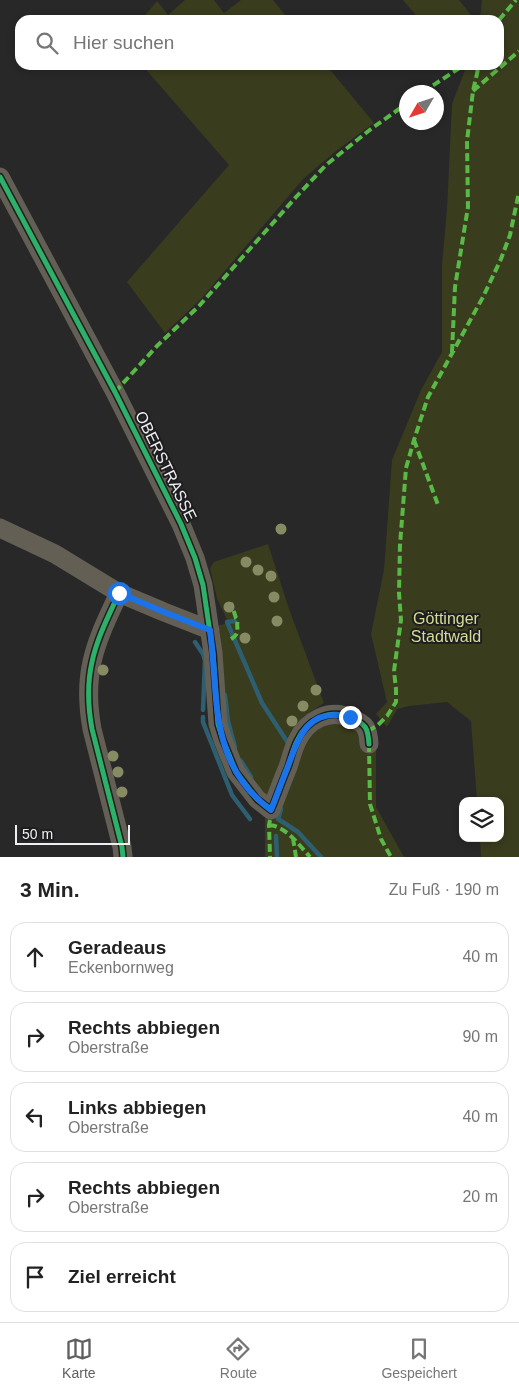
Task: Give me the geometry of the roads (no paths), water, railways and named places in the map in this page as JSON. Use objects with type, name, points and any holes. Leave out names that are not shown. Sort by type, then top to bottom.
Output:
[{"type":"street","name":"OBERSTRASSE","points":[[0,177],[115,392],[181,524],[195,558],[204,585],[218,724],[236,772],[257,799],[271,810],[297,741],[308,725],[316,719],[330,714],[350,717],[362,723],[368,731],[369,744]]},
{"type":"street","points":[[0,528],[55,554],[119,593],[210,630]]},
{"type":"street","points":[[119,593],[97,645],[92,662],[89,676],[89,713],[123,857]]},
{"type":"waterway","points":[[235,621],[227,622],[262,703],[288,743]]},
{"type":"waterway","points":[[195,642],[205,661],[203,710]]},
{"type":"waterway","points":[[225,695],[228,721],[235,747]]},
{"type":"waterway","points":[[203,717],[203,722],[232,795],[250,819]]},
{"type":"waterway","points":[[241,761],[251,777]]},
{"type":"waterway","points":[[281,809],[278,819],[298,832],[321,857]]},
{"type":"waterway","points":[[276,836],[277,857]]},
{"type":"park label","name":"Göttinger Stadtwald","points":[[446,627]]}]
